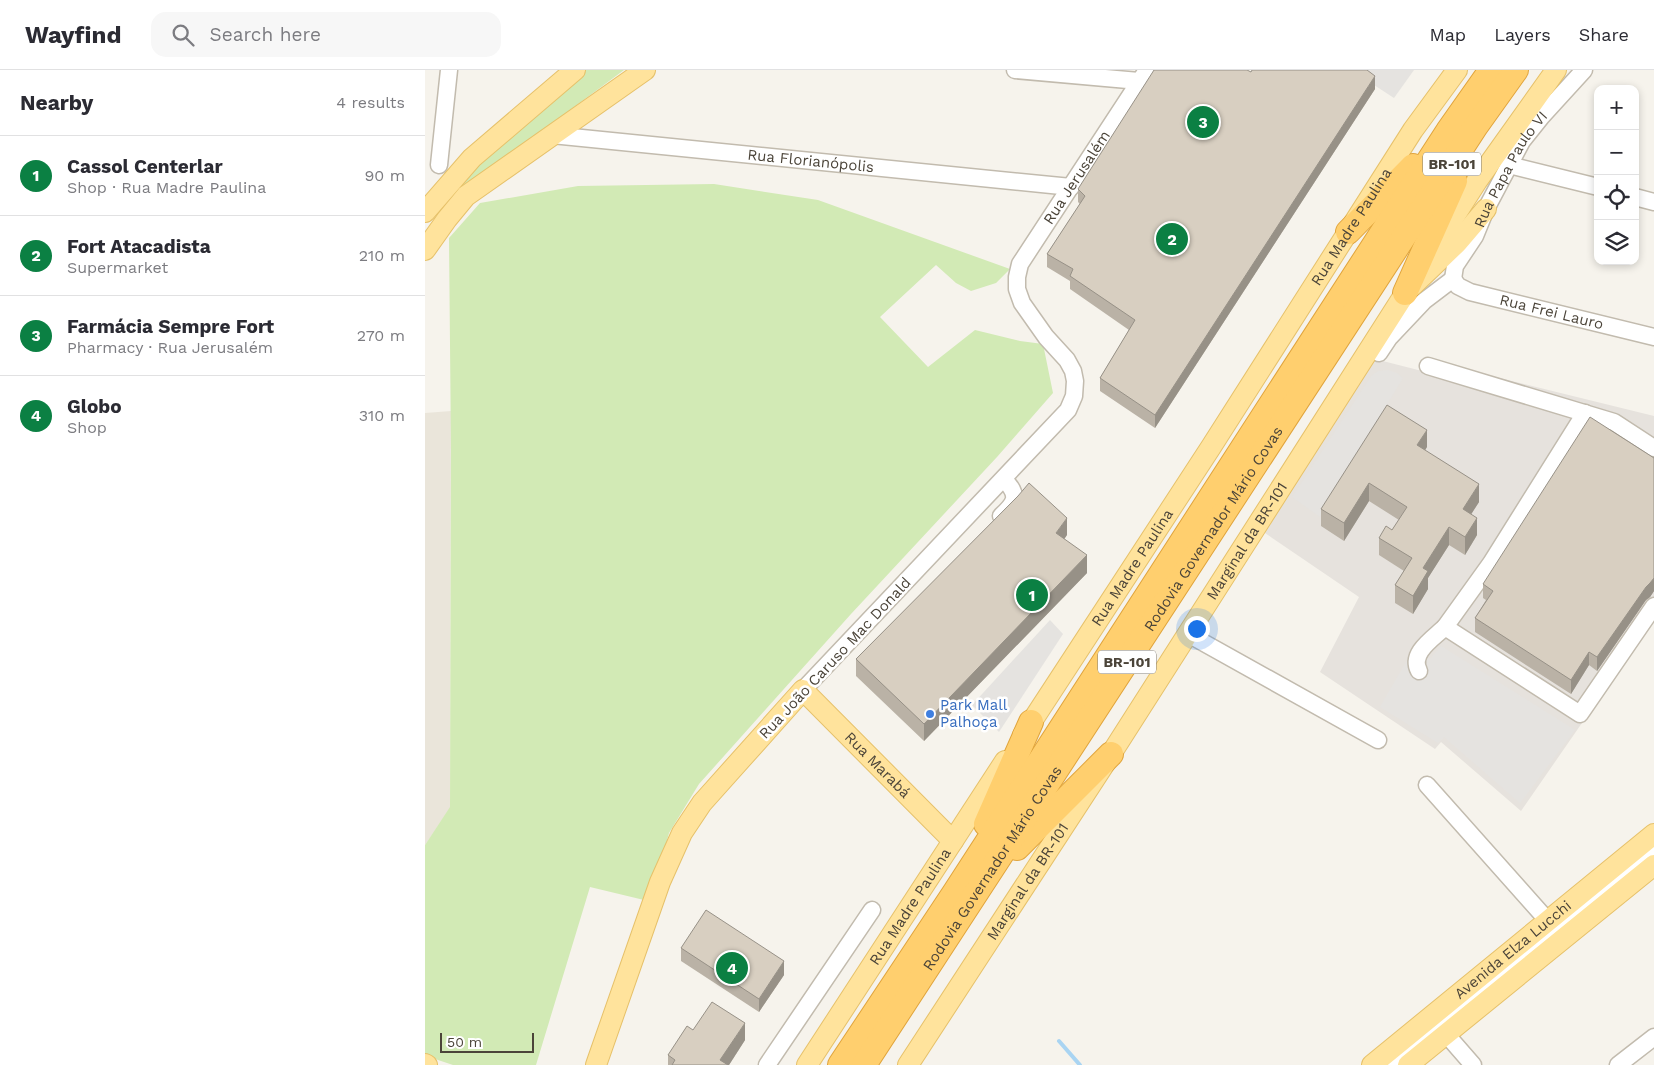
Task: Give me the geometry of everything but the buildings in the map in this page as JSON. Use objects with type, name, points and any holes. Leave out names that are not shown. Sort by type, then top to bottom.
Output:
[{"type":"highway","name":"Rodovia Governador Mário Covas","points":[[840,1065],[955,892],[1448,131],[1491,70]]},
{"type":"highway","name":"Rodovia Governador Mário Covas","points":[[864,1065],[1477,126],[1516,70]]},
{"type":"highway","points":[[1405,293],[1477,126]]},
{"type":"highway","points":[[1348,232],[1448,131]]},
{"type":"highway","points":[[955,892],[1031,722]]},
{"type":"highway","points":[[983,883],[1111,754]]},
{"type":"main road","points":[[425,212],[472,158],[575,70]]},
{"type":"main road","points":[[425,250],[466,196],[645,70]]},
{"type":"main road","name":"Rua Madre Paulina","points":[[807,1065],[1413,130],[1457,70]]},
{"type":"main road","name":"Marginal da BR-101","points":[[908,1065],[1111,754],[1461,205],[1555,70]]},
{"type":"main road","points":[[1405,293],[1457,243],[1486,208]]},
{"type":"main road","name":"Rua Marabá","points":[[803,690],[953,841]]},
{"type":"main road","name":"Rua João Caruso Mac Donald","points":[[596,1065],[660,882],[682,833],[707,796],[803,690]]},
{"type":"main road","name":"Avenida Elza Lucchi","points":[[1372,1065],[1548,921],[1653,839]]},
{"type":"main road","name":"Avenida Elza Lucchi","points":[[1407,1065],[1654,865]]},
{"type":"street","points":[[439,165],[449,70]]},
{"type":"street","points":[[1015,70],[1143,75]]},
{"type":"street","name":"Rua Papa Paulo VI","points":[[1453,279],[1455,266],[1475,236],[1486,208],[1522,141],[1584,70]]},
{"type":"street","name":"Rua Jerusalém","points":[[1017,289],[1019,264],[1143,75]]},
{"type":"street","name":"Rua Florianópolis","points":[[552,135],[1071,187]]},
{"type":"street","points":[[1509,165],[1594,187]]},
{"type":"street","points":[[1639,198],[1654,202]]},
{"type":"street","points":[[1379,353],[1389,338],[1424,300],[1453,279]]},
{"type":"street","name":"Rua Frei Lauro","points":[[1453,279],[1459,286],[1470,292],[1654,337]]},
{"type":"street","name":"Rua João Caruso Mac Donald","points":[[803,690],[1068,410],[1074,396],[1075,382],[1073,371],[1067,360],[1028,313],[1017,289]]},
{"type":"street","points":[[1429,366],[1614,422],[1654,448]]},
{"type":"street","points":[[1419,671],[1415,663],[1418,654],[1445,627],[1491,563],[1585,413]]},
{"type":"street","points":[[990,527],[1011,507],[1015,499],[1013,489],[1004,479]]},
{"type":"street","points":[[1445,627],[1580,714],[1654,606]]},
{"type":"street","points":[[1188,634],[1378,740]]},
{"type":"street","points":[[1427,785],[1548,921]]},
{"type":"street","points":[[1391,1065],[1653,839]]},
{"type":"street","points":[[767,1065],[872,910]]},
{"type":"street","points":[[1445,1034],[1473,1065]]},
{"type":"street","points":[[1619,1065],[1654,1036]]},
{"type":"shaded area","points":[[1351,70],[1414,70],[1394,98]]},
{"type":"shaded area","points":[[1371,358],[1426,372],[1430,361],[1654,416],[1654,619],[1521,811],[1441,742],[1435,749],[1320,672],[1359,597],[1262,531]]},
{"type":"shaded area","points":[[1388,370],[1397,373],[1403,378],[1320,517],[1292,497],[1371,376],[1378,371]]},
{"type":"shaded area","points":[[451,411],[450,808],[425,845],[425,413]]},
{"type":"shaded area","points":[[1050,620],[1063,634],[999,732],[972,705]]},
{"type":"shaded area","points":[[1441,646],[1575,730],[1520,803],[1444,737],[1438,743],[1380,707],[1414,648],[1430,659]]},
{"type":"green space","points":[[584,70],[624,70],[539,133],[448,205],[467,175]]},
{"type":"green space","points":[[714,184],[818,200],[1010,269],[996,283],[971,291],[956,283],[936,265],[880,317],[928,367],[975,330],[1020,341],[1043,344],[1053,393],[699,784],[669,833],[644,900],[590,887],[536,1065],[453,1065],[425,1053],[425,845],[450,807],[451,449],[449,238],[480,203],[578,186]]},
{"type":"waterway","points":[[1059,1041],[1080,1065]]},
{"type":"place","name":"Farmácia Sempre Fort","points":[[1203,122]]},
{"type":"place","name":"Fort Atacadista","points":[[1172,239]]},
{"type":"place","name":"Cassol Centerlar","points":[[1032,595]]},
{"type":"place","name":"Park Mall Palhoça","points":[[930,714]]},
{"type":"place","name":"Globo","points":[[732,968]]}]
